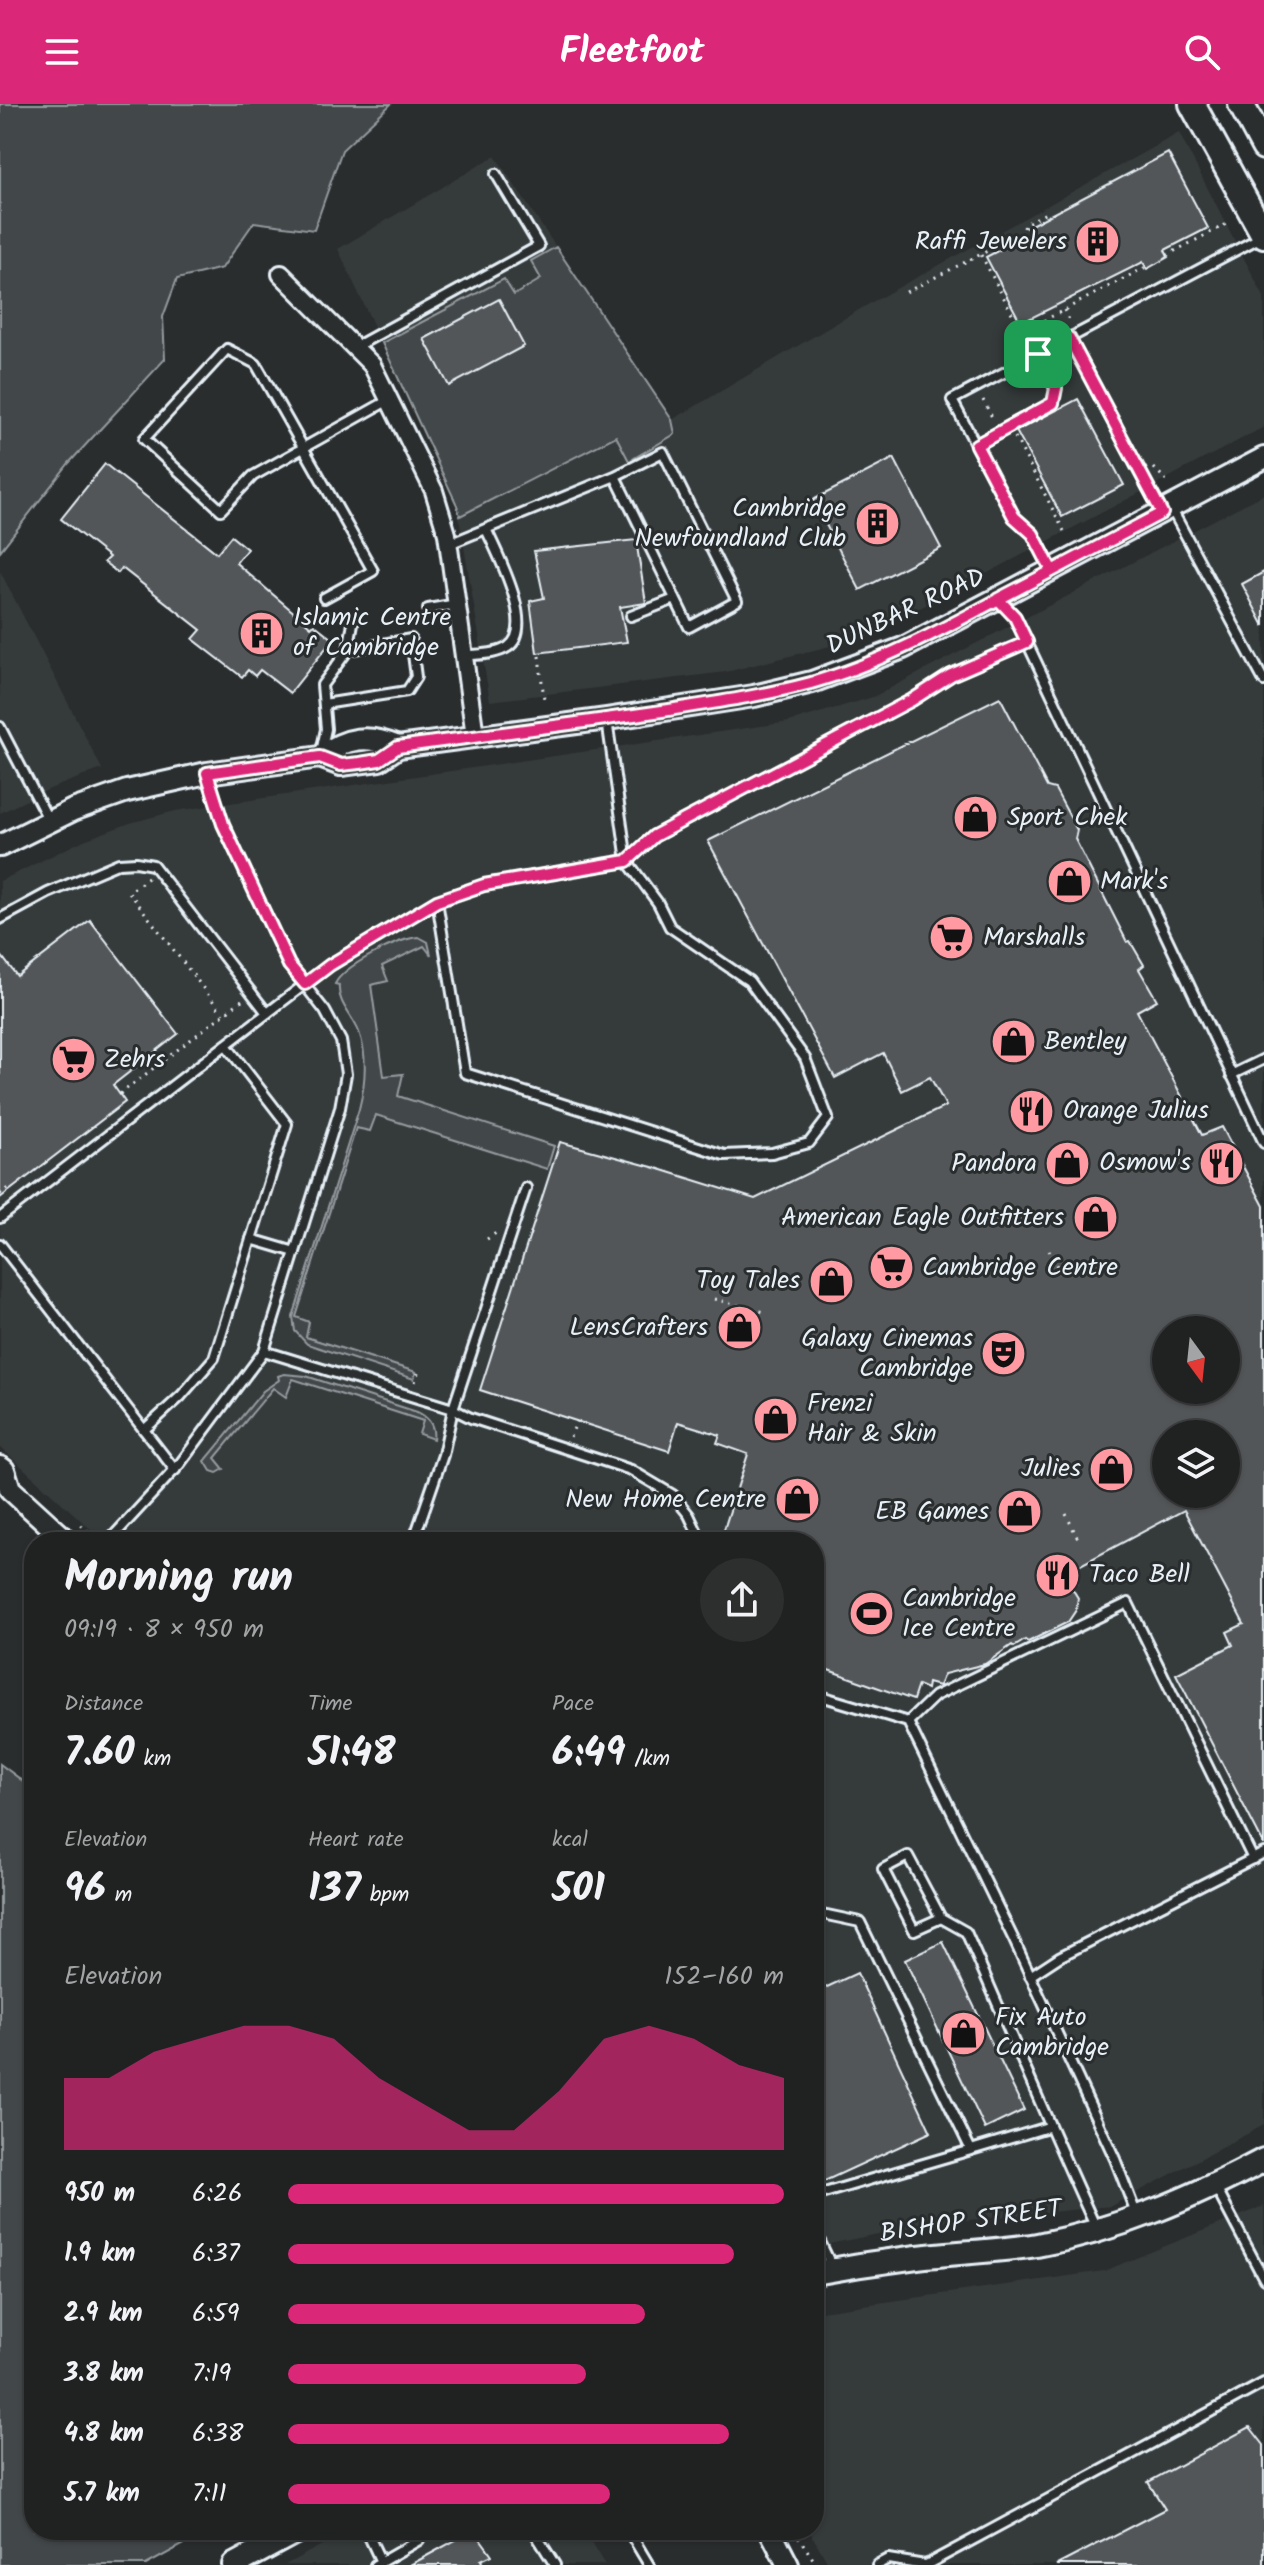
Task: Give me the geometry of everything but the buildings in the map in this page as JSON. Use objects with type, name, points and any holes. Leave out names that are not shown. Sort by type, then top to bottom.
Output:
[{"type":"main road","points":[[1192,104],[1264,235]]},
{"type":"main road","points":[[1241,104],[1264,147]]},
{"type":"main road","name":"BISHOP STREET","points":[[824,2271],[911,2258],[1024,2247],[1097,2230],[1137,2218],[1216,2186],[1264,2160]]},
{"type":"main road","points":[[234,2565],[280,2540]]},
{"type":"street","points":[[281,274],[372,365],[434,491],[448,545],[475,736]]},
{"type":"street","name":"DUNBAR ROAD","points":[[0,846],[73,810],[127,791],[207,773],[320,757],[338,743],[377,738],[398,747],[754,696],[812,682],[903,648],[1264,458]]},
{"type":"street","points":[[0,1467],[4,1470],[5,1489],[56,1532]]},
{"type":"street","points":[[775,2540],[788,2565]]},
{"type":"lane","points":[[355,347],[539,246],[496,174]]},
{"type":"lane","points":[[1052,571],[1033,534],[1014,517],[952,400],[1264,235]]},
{"type":"lane","points":[[1069,338],[1264,681]]},
{"type":"lane","points":[[324,598],[373,571],[303,448],[256,364],[227,349],[144,439],[221,510],[253,476],[303,448],[389,400]]},
{"type":"lane","points":[[976,445],[1053,403],[1056,388],[1038,354]]},
{"type":"lane","points":[[448,545],[615,476],[663,452],[737,601],[689,627],[615,476]]},
{"type":"lane","points":[[464,656],[507,648],[515,640],[519,625],[516,603],[486,529]]},
{"type":"lane","points":[[631,616],[675,599]]},
{"type":"lane","points":[[998,599],[1015,617],[1264,1143]]},
{"type":"lane","points":[[428,609],[457,604]]},
{"type":"lane","points":[[320,757],[326,729],[322,685],[348,650],[354,618]]},
{"type":"lane","points":[[324,704],[407,691],[416,677],[411,639],[348,650]]},
{"type":"lane","points":[[0,1218],[330,965],[437,901],[484,885],[627,861],[654,836],[912,700],[951,675],[1027,642]]},
{"type":"lane","points":[[437,901],[465,1073],[724,1155],[772,1153],[809,1143],[828,1118],[805,1058],[749,981],[670,927],[658,903],[627,861],[607,719]]},
{"type":"lane","points":[[0,727],[49,821]]},
{"type":"lane","points":[[117,1532],[175,1470],[264,1351],[340,1108],[346,1074],[341,1041],[325,1011],[289,965],[223,824],[207,773]]},
{"type":"lane","points":[[0,919],[48,893],[119,863],[153,865],[267,1013]]},
{"type":"lane","points":[[144,1430],[181,1396],[214,1358],[287,1124],[226,1045]]},
{"type":"lane","points":[[1231,1075],[1264,1059]]},
{"type":"lane","points":[[416,1532],[443,1455],[453,1409],[526,1188]]},
{"type":"lane","points":[[251,1239],[295,1252]]},
{"type":"lane","points":[[0,1244],[175,1470]]},
{"type":"lane","points":[[264,1351],[453,1409],[471,1418],[631,1470],[673,1495],[689,1515],[697,1532]]},
{"type":"lane","points":[[908,1722],[935,1696],[1128,1603],[1253,1859]]},
{"type":"lane","points":[[824,1697],[908,1722],[951,1806],[1115,2159],[1137,2218]]},
{"type":"lane","points":[[1030,1976],[1264,1853]]},
{"type":"lane","points":[[941,1918],[914,1930],[883,1869],[908,1856],[941,1918],[966,1932],[1037,2091],[1048,2127],[1097,2230]]},
{"type":"lane","points":[[827,1915],[860,1922],[971,2150]]},
{"type":"lane","points":[[824,2193],[1048,2127]]},
{"type":"lane","points":[[1216,2186],[1264,2279]]},
{"type":"lane","points":[[877,2565],[888,2559],[925,2565],[1264,2383]]},
{"type":"lane","points":[[370,2540],[378,2564],[419,2540]]},
{"type":"lane","points":[[539,2540],[555,2565]]},
{"type":"lane","points":[[634,2540],[649,2565]]},
{"type":"path","points":[[906,292],[1023,233],[1025,224],[1046,213],[1047,217]]},
{"type":"path","points":[[1167,255],[1229,223]]},
{"type":"path","points":[[981,255],[1022,332],[1146,267]]},
{"type":"path","points":[[1064,310],[1072,326]]},
{"type":"path","points":[[982,398],[998,428]]},
{"type":"path","points":[[1005,442],[1014,437],[1065,533]]},
{"type":"path","points":[[305,622],[324,598]]},
{"type":"path","points":[[539,656],[544,699]]},
{"type":"path","points":[[157,871],[129,892],[223,1014]]},
{"type":"path","points":[[120,1094],[243,1000]]},
{"type":"path","points":[[0,1194],[11,1186]]},
{"type":"path","points":[[487,1239],[499,1231]]},
{"type":"path","points":[[1049,1250],[1062,1277]]},
{"type":"path","points":[[714,1299],[768,1313]]},
{"type":"path","points":[[415,1382],[418,1373]]},
{"type":"path","points":[[570,1437],[577,1421]]},
{"type":"path","points":[[1066,1514],[1079,1541]]},
{"type":"path","points":[[82,1526],[89,1532]]},
{"type":"path","points":[[801,2540],[817,2565]]},
{"type":"shaded area","points":[[0,104],[391,104],[342,150],[314,230],[254,222],[222,268],[177,279],[163,317],[165,359],[69,463],[0,551]]},
{"type":"shaded area","points":[[1179,133],[1264,297],[1264,427],[948,594],[885,625],[834,645],[726,672],[490,701],[457,505],[338,249],[495,156],[672,420],[874,301]]},
{"type":"shaded area","points":[[556,247],[672,420],[675,434],[629,461],[616,436],[460,516],[382,343],[504,279],[514,295],[541,279],[531,261]]},
{"type":"shaded area","points":[[1264,494],[1264,2125],[1111,2206],[927,2224],[824,2245],[824,1532],[94,1532],[0,1447],[0,881],[84,840],[175,811],[789,722],[873,697]]},
{"type":"shaded area","points":[[0,571],[102,769],[0,813]]},
{"type":"shaded area","points":[[419,937],[428,942],[431,955],[424,946],[382,966],[388,981],[371,985],[384,1076],[403,1074],[398,1096],[554,1146],[547,1169],[376,1115],[370,1131],[356,1128],[296,1317],[309,1322],[306,1337],[416,1372],[414,1379],[307,1344],[295,1331],[293,1317],[363,1090],[365,1061],[362,1041],[340,998],[339,985],[335,984],[349,969],[372,954]]},
{"type":"shaded area","points":[[284,1374],[306,1376],[417,1412],[430,1422],[433,1439],[419,1434],[423,1421],[293,1379],[286,1397],[273,1388],[215,1458],[224,1469],[217,1473],[211,1471],[205,1461],[263,1391]]},
{"type":"shaded area","points":[[0,1764],[24,1782],[24,2540],[192,2540],[146,2565],[0,2565]]},
{"type":"shaded area","points":[[1264,2206],[1264,2565],[829,2565],[815,2540],[824,2540],[824,2311],[1104,2271]]},
{"type":"shaded area","points":[[331,2540],[589,2540],[605,2565],[285,2565]]},
{"type":"place","name":"Raffi Jewelers","points":[[1098,242]]},
{"type":"place","name":"Cambridge Newfoundland Club","points":[[877,524]]},
{"type":"place","name":"Islamic Centre of Cambridge","points":[[262,633]]},
{"type":"place","name":"Sport Chek","points":[[976,818]]},
{"type":"place","name":"Mark's","points":[[1069,882]]},
{"type":"place","name":"Marshalls","points":[[952,938]]},
{"type":"place","name":"Bentley","points":[[1013,1042]]},
{"type":"place","name":"Zehrs","points":[[73,1060]]},
{"type":"place","name":"Orange Julius","points":[[1032,1111]]},
{"type":"place","name":"Osmow's","points":[[1222,1163]]},
{"type":"place","name":"Pandora","points":[[1068,1164]]},
{"type":"place","name":"American Eagle Outfitters","points":[[1095,1218]]},
{"type":"place","name":"Cambridge Centre","points":[[891,1268]]},
{"type":"place","name":"Toy Tales","points":[[831,1281]]},
{"type":"place","name":"LensCrafters","points":[[739,1328]]},
{"type":"place","name":"Galaxy Cinemas Cambridge","points":[[1004,1354]]},
{"type":"place","name":"Frenzi Hair & Skin","points":[[776,1419]]},
{"type":"place","name":"Julies","points":[[1112,1469]]},
{"type":"place","name":"New Home Centre","points":[[797,1500]]},
{"type":"place","name":"EB Games","points":[[1020,1512]]},
{"type":"place","name":"Taco Bell","points":[[1058,1575]]},
{"type":"place","name":"Cambridge Ice Centre","points":[[871,1614]]},
{"type":"place","name":"Fix Auto Cambridge","points":[[964,2033]]},
{"type":"route","points":[[1038,354],[1056,388],[1053,403],[976,445],[1014,517],[1033,534],[1052,571],[998,599],[903,648],[812,682],[754,696],[398,747],[379,760],[341,765],[320,757],[207,773],[223,824],[289,965],[305,984],[330,965],[437,901],[484,885],[627,861],[654,836],[912,700],[951,675],[1027,642],[1015,617],[998,599],[1044,575],[1052,571],[1162,513],[1069,338],[1038,354]]}]
